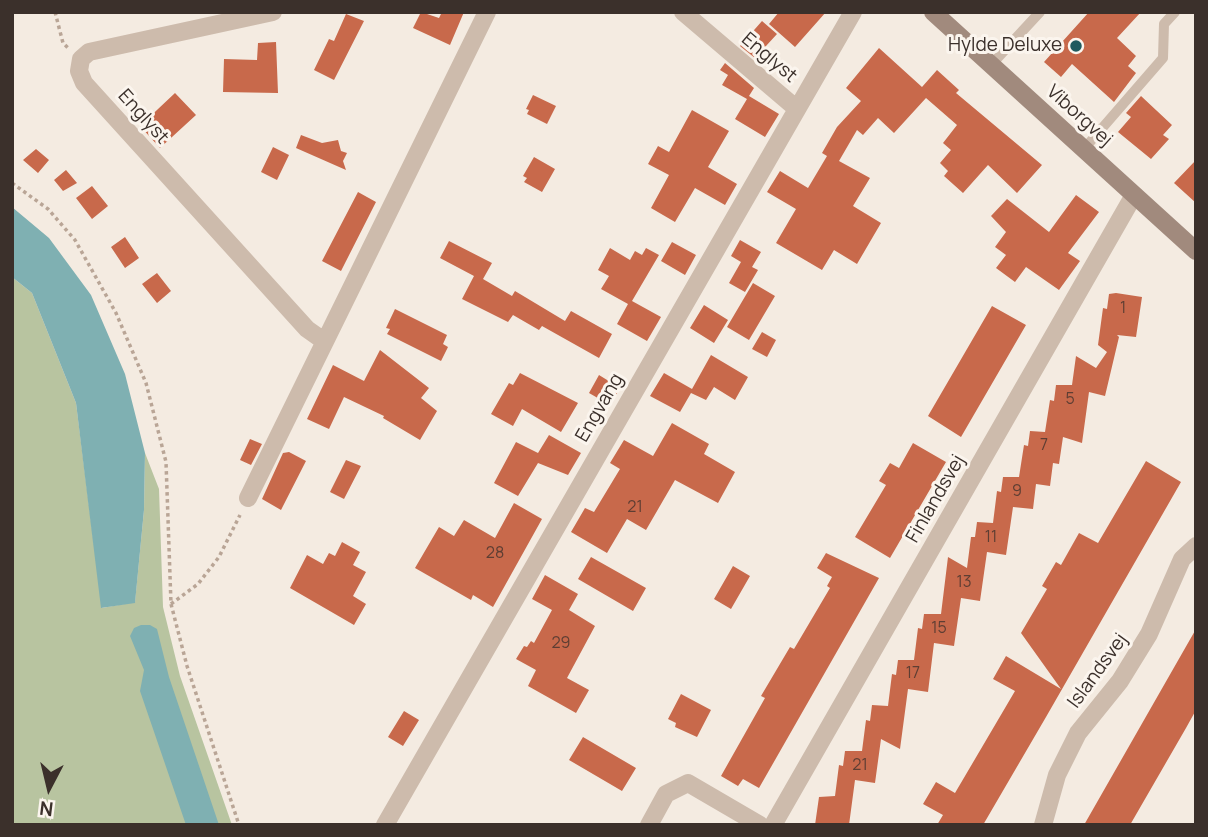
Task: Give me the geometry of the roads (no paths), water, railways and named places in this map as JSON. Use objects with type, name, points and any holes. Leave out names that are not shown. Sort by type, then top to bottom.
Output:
[{"type":"street","name":"Englyst","points":[[273,12],[89,52],[81,59],[79,71],[84,83],[307,329],[324,341]]},
{"type":"street","points":[[248,498],[487,12]]},
{"type":"street","name":"Englyst","points":[[683,12],[796,109]]},
{"type":"street","name":"Engvang","points":[[385,825],[853,12]]},
{"type":"street","name":"Viborgvej","points":[[933,12],[1196,251]]},
{"type":"street","name":"Finlandsvej","points":[[773,825],[1135,195]]},
{"type":"street","name":"Islandsvej","points":[[1043,825],[1057,775],[1078,733],[1134,658],[1149,634],[1182,559],[1196,546]]},
{"type":"street","points":[[649,825],[666,794],[688,783],[760,825]]},
{"type":"lane","points":[[991,65],[1040,12]]},
{"type":"lane","points":[[1084,149],[1163,58],[1164,24],[1175,12]]},
{"type":"water","points":[[12,207],[49,238],[91,295],[125,374],[145,453],[144,510],[135,603],[101,608],[76,403],[32,293],[12,277]]},
{"type":"water","points":[[150,625],[157,629],[169,677],[219,825],[186,825],[140,691],[144,670],[130,636],[134,628]]},
{"type":"place","name":"Hylde Deluxe","points":[[1076,46]]}]
